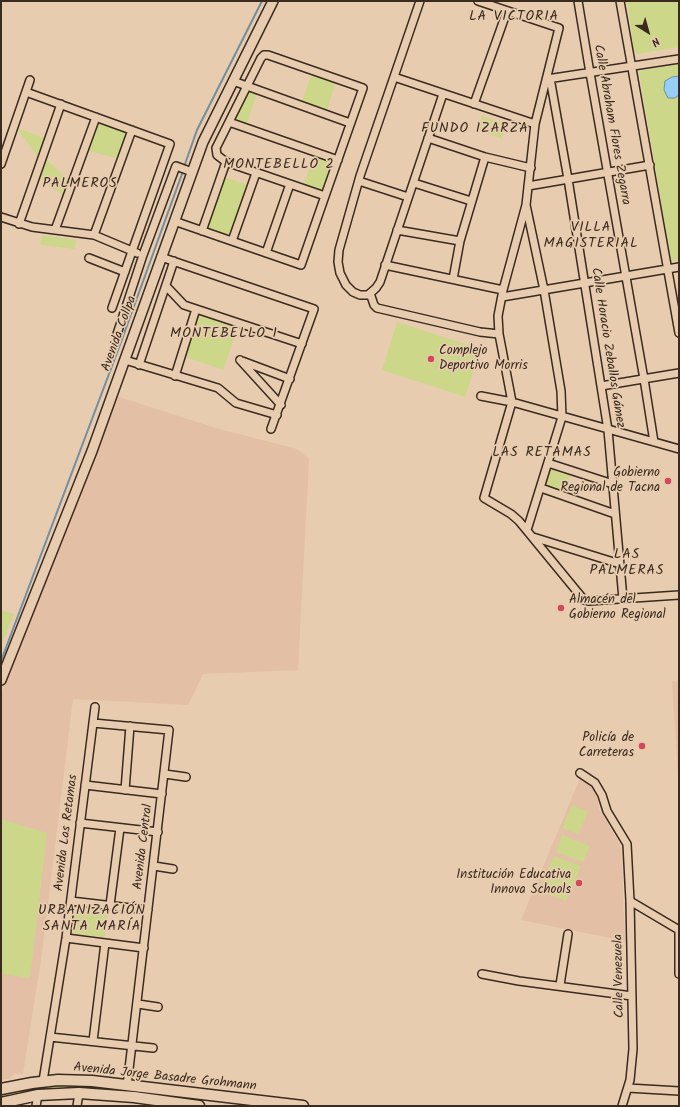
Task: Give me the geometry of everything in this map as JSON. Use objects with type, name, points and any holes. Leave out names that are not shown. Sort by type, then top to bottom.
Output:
[{"type":"highway","name":"Avenida Jorge Basadre Grohmann","points":[[1,1089],[43,1081],[81,1080],[303,1106]]},
{"type":"highway","name":"Avenida Jorge Basadre Grohmann","points":[[1,1103],[38,1095],[79,1093],[134,1097],[200,1106]]},
{"type":"main road","name":"Avenida Collpa","points":[[1,680],[92,451],[203,142],[273,1]]},
{"type":"street","points":[[420,1],[359,181],[339,250],[338,268],[342,280],[350,290],[360,295],[368,295],[380,282],[443,94]]},
{"type":"street","points":[[478,1],[559,28],[548,79],[535,124],[526,205],[502,293],[498,316],[499,334],[512,402],[484,498],[511,514],[527,530],[584,600],[589,601],[679,595]]},
{"type":"street","name":"Calle Abraham Flores Zegarra","points":[[578,1],[654,442]]},
{"type":"street","points":[[620,1],[679,333]]},
{"type":"street","points":[[474,104],[507,11]]},
{"type":"street","points":[[174,221],[301,265],[338,160],[362,88],[268,55],[264,55],[216,148],[216,155],[226,162],[325,196]]},
{"type":"street","points":[[548,79],[679,59]]},
{"type":"street","points":[[394,77],[535,124]]},
{"type":"street","name":"Calle Horacio Zeballos Gámez","points":[[548,79],[568,179],[608,430],[623,599]]},
{"type":"street","points":[[1,164],[30,80]]},
{"type":"street","points":[[233,81],[350,123]]},
{"type":"street","points":[[26,92],[170,144],[112,308]]},
{"type":"street","points":[[19,224],[60,104]]},
{"type":"street","points":[[55,230],[96,117]]},
{"type":"street","points":[[229,122],[338,160]]},
{"type":"street","points":[[94,235],[132,130]]},
{"type":"street","points":[[428,138],[485,157],[531,168]]},
{"type":"street","points":[[453,280],[460,242],[485,157]]},
{"type":"street","points":[[202,231],[226,162]]},
{"type":"street","points":[[528,186],[650,165]]},
{"type":"street","points":[[117,334],[143,255],[176,166],[192,172]]},
{"type":"street","points":[[232,241],[256,172]]},
{"type":"street","points":[[359,181],[408,197]]},
{"type":"street","points":[[414,183],[471,201]]},
{"type":"street","points":[[266,253],[290,184]]},
{"type":"street","points":[[526,205],[544,290],[561,392],[562,417],[527,530]]},
{"type":"street","points":[[1,217],[32,227],[94,235],[143,255]]},
{"type":"street","points":[[397,230],[460,242]]},
{"type":"street","points":[[161,257],[314,309],[281,405],[271,429]]},
{"type":"street","points":[[89,258],[125,272]]},
{"type":"street","points":[[139,365],[174,261]]},
{"type":"street","points":[[386,265],[502,293],[544,290],[679,267]]},
{"type":"street","points":[[166,286],[184,305],[302,344]]},
{"type":"street","points":[[370,293],[374,305],[377,308],[480,332],[499,334]]},
{"type":"street","points":[[176,376],[196,309]]},
{"type":"street","points":[[125,360],[218,388],[236,403],[277,415]]},
{"type":"street","points":[[281,405],[240,360],[290,379]]},
{"type":"street","points":[[601,386],[679,373]]},
{"type":"street","points":[[481,396],[512,402],[679,449]]},
{"type":"street","points":[[548,463],[613,484]]},
{"type":"street","points":[[540,488],[615,514]]},
{"type":"street","points":[[533,537],[620,564]]},
{"type":"street","name":"Avenida Las Retamas","points":[[43,1081],[66,938],[95,707]]},
{"type":"street","points":[[93,722],[130,726],[125,790]]},
{"type":"street","name":"Avenida Central","points":[[127,1086],[138,1004],[169,730],[130,726]]},
{"type":"street","name":"Calle Venezuela","points":[[580,773],[595,783],[602,795],[607,811],[626,844],[630,901],[633,1049],[632,1071],[622,1106]]},
{"type":"street","points":[[165,774],[186,777]]},
{"type":"street","points":[[85,785],[162,794]]},
{"type":"street","points":[[80,823],[158,832]]},
{"type":"street","points":[[110,905],[120,828]]},
{"type":"street","points":[[154,866],[173,869]]},
{"type":"street","points":[[71,901],[148,910]]},
{"type":"street","points":[[630,901],[679,930],[679,974]]},
{"type":"street","points":[[560,985],[568,934]]},
{"type":"street","points":[[66,938],[144,948]]},
{"type":"street","points":[[93,1042],[105,943]]},
{"type":"street","points":[[482,974],[519,981],[560,985],[632,996]]},
{"type":"street","points":[[138,1004],[158,1007]]},
{"type":"street","points":[[50,1037],[153,1048]]},
{"type":"street","points":[[628,1088],[679,1091]]},
{"type":"street","points":[[77,1106],[79,1093]]},
{"type":"street","points":[[195,1106],[199,1093]]},
{"type":"street","points":[[36,1106],[38,1095]]},
{"type":"shaded area","points":[[116,396],[219,429],[297,449],[309,459],[298,670],[203,674],[188,705],[73,699],[42,953],[23,1074],[14,1073],[11,1078],[1,1080],[1,693]]},
{"type":"shaded area","points":[[672,681],[679,682],[679,791]]},
{"type":"shaded area","name":"Institución Educativa Innova Schools","points":[[580,778],[591,786],[598,800],[599,809],[621,846],[625,941],[521,920]]},
{"type":"green space","points":[[627,1],[679,1],[679,47],[638,54],[634,51]]},
{"type":"green space","points":[[679,64],[679,260],[671,261],[639,71]]},
{"type":"green space","points":[[312,73],[336,81],[327,111],[302,102]]},
{"type":"green space","points":[[248,90],[257,93],[247,124],[234,120]]},
{"type":"green space","points":[[482,116],[507,124],[502,139],[477,130]]},
{"type":"green space","points":[[99,120],[129,132],[119,159],[88,151]]},
{"type":"green space","points":[[16,127],[46,139],[39,159]]},
{"type":"green space","points":[[314,154],[334,161],[322,193],[303,186]]},
{"type":"green space","points":[[46,159],[70,181],[64,196],[40,179]]},
{"type":"green space","points":[[224,177],[249,185],[230,238],[206,229]]},
{"type":"green space","points":[[42,235],[76,240],[75,249],[40,245]]},
{"type":"green space","points":[[199,313],[238,327],[223,370],[185,357]]},
{"type":"green space","name":"Complejo Deportivo Morris","points":[[397,322],[481,349],[465,397],[382,370]]},
{"type":"green space","points":[[550,469],[570,475],[565,493],[545,486]]},
{"type":"green space","points":[[1,610],[14,614],[1,646]]},
{"type":"green space","points":[[572,805],[588,812],[578,834],[562,828]]},
{"type":"green space","points":[[1,819],[47,833],[30,978],[1,974]]},
{"type":"green space","points":[[562,835],[590,846],[583,862],[556,852]]},
{"type":"green space","points":[[554,856],[581,866],[566,901],[539,890]]},
{"type":"green space","points":[[74,905],[108,909],[105,937],[70,933]]},
{"type":"green space","points":[[62,1085],[111,1088],[188,1097],[191,1099],[188,1101],[60,1089],[27,1092],[1,1098],[1,1094],[24,1089]]},
{"type":"water","points":[[679,76],[679,95],[675,98],[668,98],[664,90],[665,81],[672,77]]},
{"type":"waterway","points":[[185,164],[197,130],[262,1]]},
{"type":"waterway","points":[[1,661],[121,342],[182,174]]},
{"type":"place","name":"Complejo Deportivo Morris","points":[[431,359]]},
{"type":"place","name":"Gobierno Regional de Tacna","points":[[668,481]]},
{"type":"place","name":"Almacén del Gobierno Regional","points":[[561,608]]},
{"type":"place","name":"Policía de Carreteras","points":[[642,746]]},
{"type":"place","name":"Institución Educativa Innova Schools","points":[[579,883]]},
{"type":"district","name":"LA VICTORIA","points":[[514,18]]},
{"type":"district","name":"FUNDO IZARZA","points":[[475,130]]},
{"type":"district","name":"MONTEBELLO 2","points":[[279,166]]},
{"type":"district","name":"PALMEROS","points":[[80,185]]},
{"type":"district","name":"VILLA MAGISTERIAL","points":[[591,238]]},
{"type":"district","name":"MONTEBELLO 1","points":[[224,335]]},
{"type":"district","name":"LAS RETAMAS","points":[[542,454]]},
{"type":"district","name":"LAS PALMERAS","points":[[627,564]]},
{"type":"district","name":"URBANIZACIÓN SANTA MARÍA","points":[[92,920]]}]
